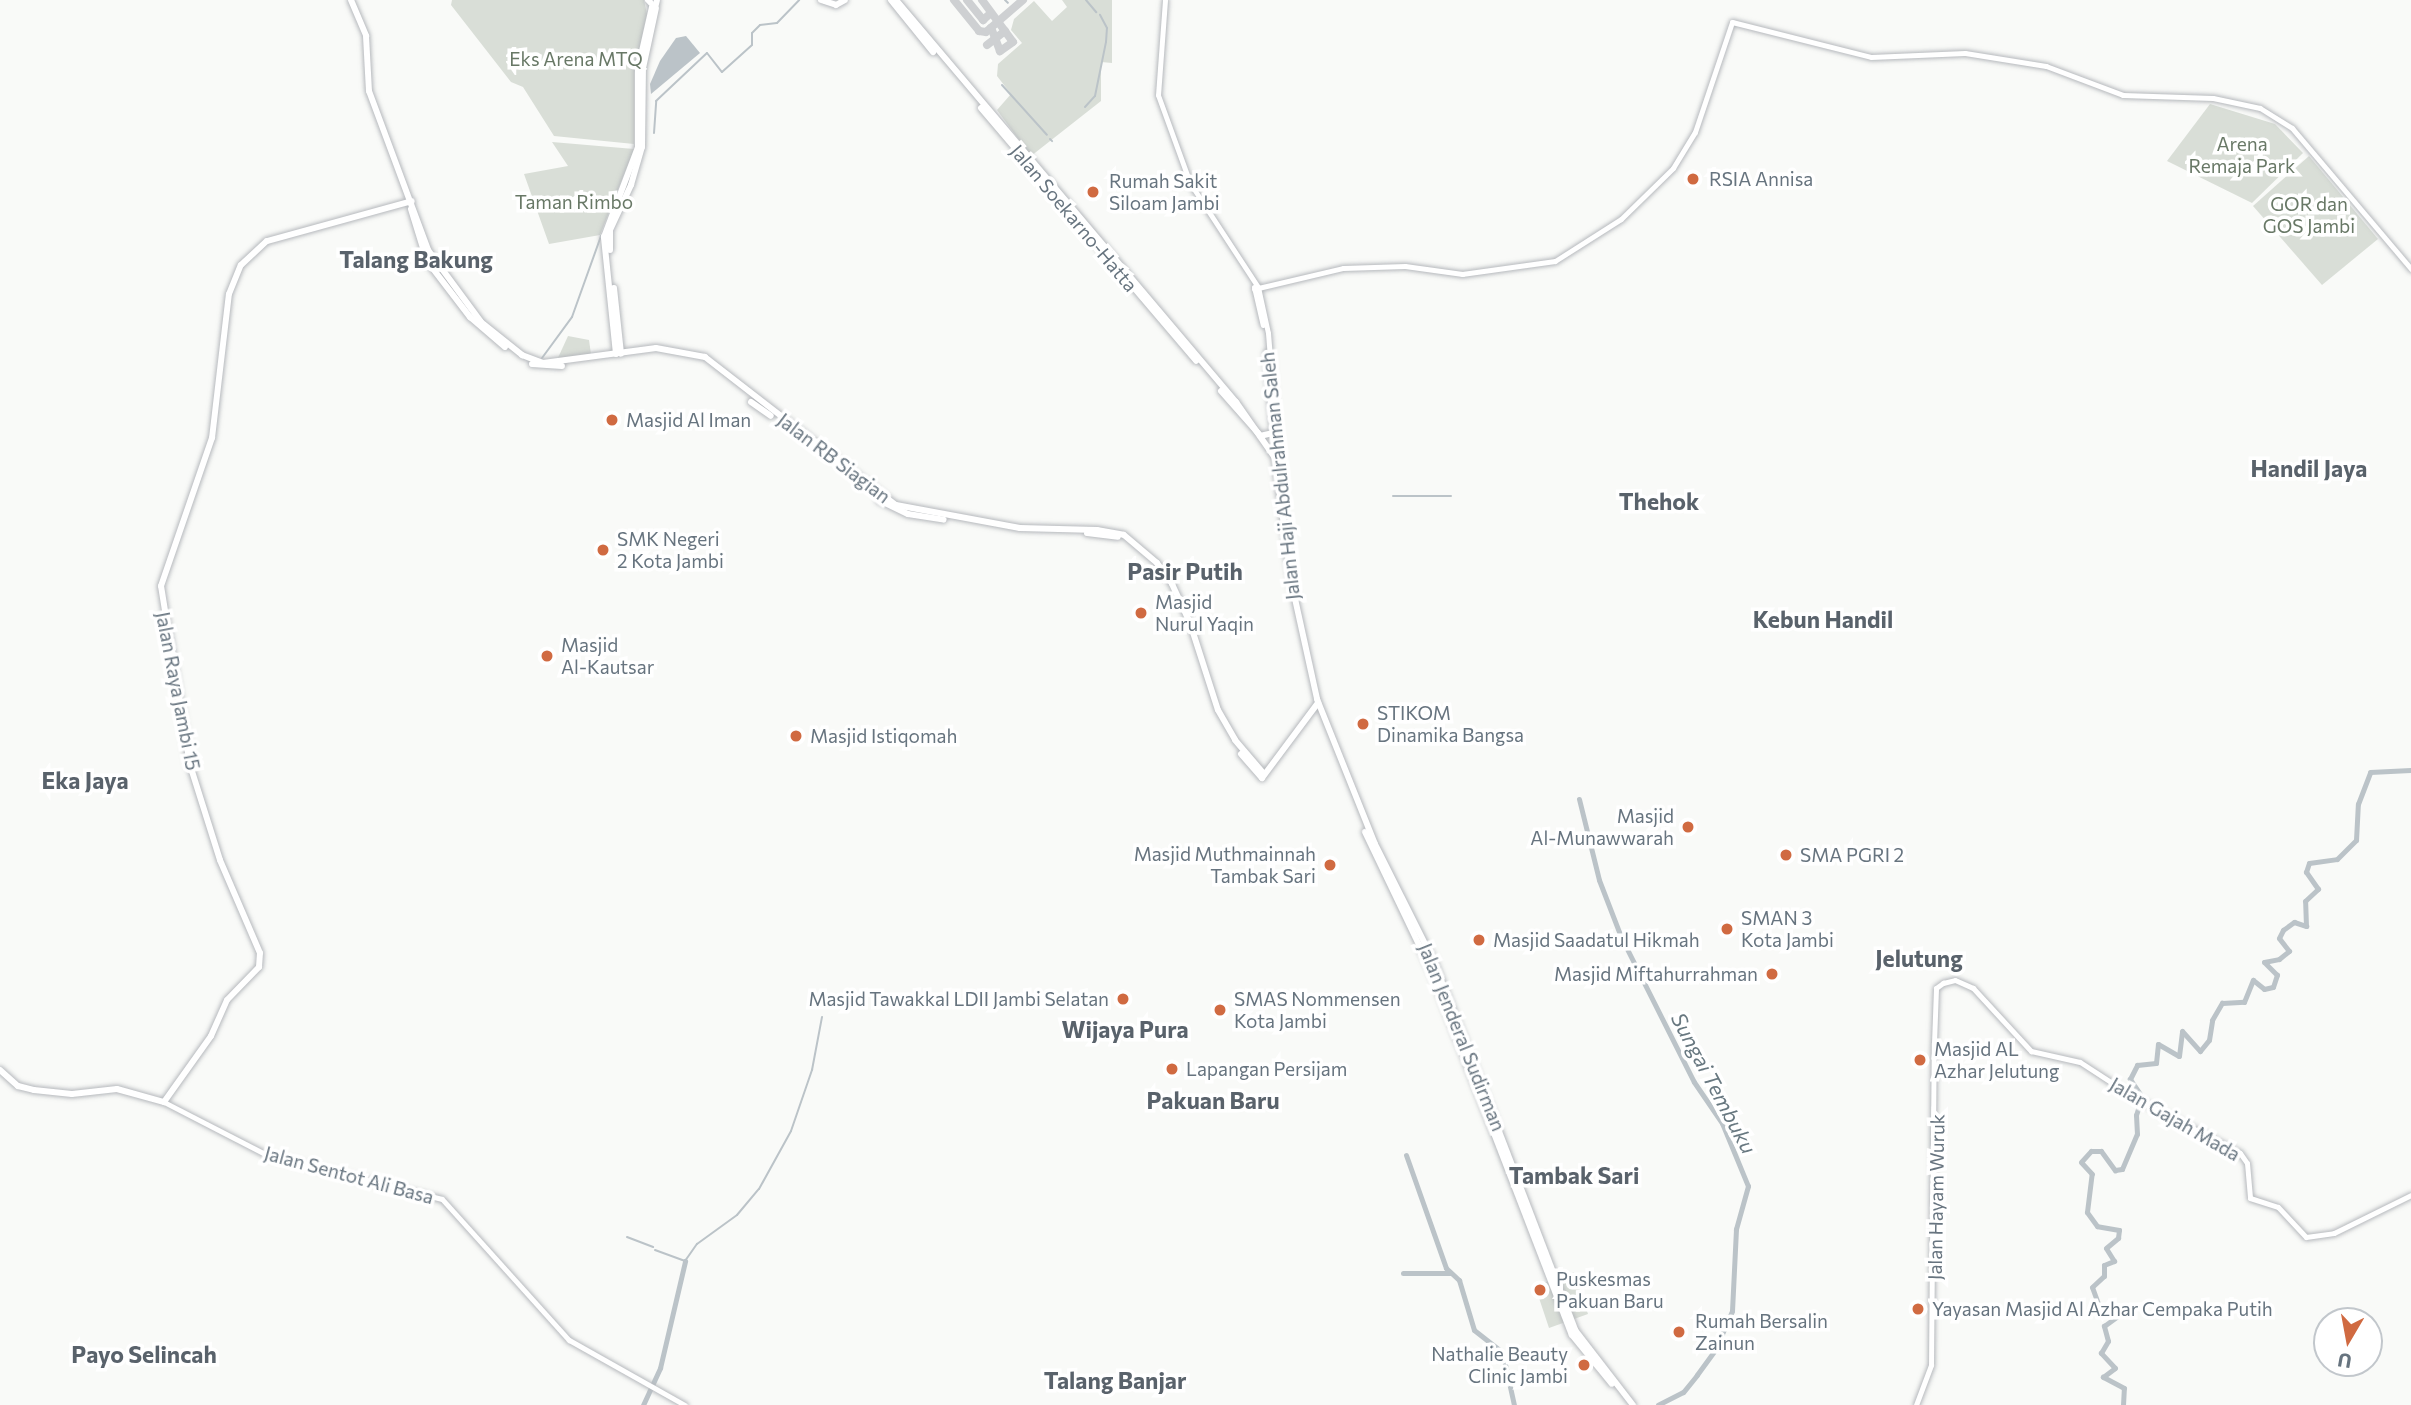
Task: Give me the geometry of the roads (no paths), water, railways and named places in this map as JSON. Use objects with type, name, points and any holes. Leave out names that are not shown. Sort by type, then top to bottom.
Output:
[{"type":"highway","name":"Jalan RB Siagian","points":[[351,0],[365,31],[369,91],[410,200],[427,261],[470,317],[512,350],[542,367],[656,350],[709,363],[758,407],[803,437],[886,504],[928,519],[964,519],[1020,532],[1108,535],[1137,550],[1168,584],[1196,649],[1215,712],[1233,743],[1262,774],[1316,702]]},
{"type":"highway","points":[[821,0],[836,5],[845,0]]},
{"type":"highway","points":[[827,0],[835,0]]},
{"type":"highway","name":"Jalan Soekarno-Hatta","points":[[891,0],[1101,245],[1277,458]]},
{"type":"highway","name":"Jalan Soekarno-Hatta","points":[[896,0],[1054,190]]},
{"type":"highway","points":[[618,354],[604,237],[629,184],[638,147],[638,69],[653,3]]},
{"type":"highway","name":"Jalan Raya Jambi 15","points":[[164,1102],[211,1036],[227,1000],[252,976],[261,959],[220,860],[190,765],[160,598],[212,438],[231,288],[246,258],[267,241],[410,200]]},
{"type":"highway","points":[[1259,435],[1275,433]]},
{"type":"highway","name":"Jalan Haji Abdulrahman Saleh","points":[[1277,458],[1299,626],[1316,702]]},
{"type":"highway","name":"Jalan Jenderal Sudirman","points":[[1316,702],[1398,897],[1434,962],[1556,1290],[1580,1340],[1631,1405]]},
{"type":"highway","name":"Jalan Sentot Ali Basa","points":[[0,1070],[18,1086],[34,1090],[75,1094],[117,1089],[164,1102]]},
{"type":"main road","name":"Jalan Haji Abdulrahman Saleh","points":[[1165,0],[1158,95],[1191,183],[1255,287],[1264,330],[1277,458]]},
{"type":"main road","points":[[1255,287],[1308,272],[1405,266],[1462,274],[1541,266],[1610,228],[1652,191],[1685,149],[1732,22],[1871,57],[1965,53],[2046,66],[2110,91],[2140,97],[2213,98],[2278,116],[2411,269]]},
{"type":"main road","name":"Jalan Gajah Mada","points":[[1938,987],[1958,981],[1973,988],[2031,1051],[2080,1062],[2137,1099],[2240,1153],[2247,1163],[2249,1197],[2278,1207],[2306,1237],[2334,1233],[2411,1195]]},
{"type":"main road","name":"Jalan Hayam Wuruk","points":[[1918,1405],[1934,1365],[1938,987]]},
{"type":"main road","name":"Jalan Sentot Ali Basa","points":[[164,1102],[267,1155],[442,1199],[562,1334],[685,1405]]},
{"type":"waterway","points":[[654,133],[656,101],[707,53],[722,72],[752,45],[752,33],[760,25],[777,23],[799,0]]},
{"type":"waterway","points":[[1005,0],[1008,3]]},
{"type":"waterway","points":[[1086,0],[1096,12]]},
{"type":"waterway","points":[[1085,107],[1095,96],[1106,42],[1107,28],[1100,15]]},
{"type":"waterway","points":[[1002,85],[1047,135]]},
{"type":"waterway","points":[[542,358],[572,317],[601,236]]},
{"type":"waterway","points":[[1393,496],[1451,496]]},
{"type":"waterway","points":[[2123,1405],[2124,1388],[2103,1377],[2115,1368],[2101,1353],[2108,1341],[2104,1326],[2118,1316],[2100,1309],[2092,1287],[2104,1276],[2104,1265],[2114,1261],[2106,1248],[2118,1238],[2119,1230],[2097,1226],[2087,1212],[2092,1174],[2081,1162],[2091,1151],[2101,1151],[2115,1170],[2122,1169],[2137,1134],[2136,1115],[2142,1097],[2130,1079],[2137,1065],[2156,1063],[2158,1044],[2179,1056],[2182,1031],[2200,1051],[2209,1040],[2212,1020],[2222,1003],[2244,1002],[2253,980],[2264,989],[2273,987],[2277,975],[2264,962],[2279,959],[2289,951],[2279,938],[2283,930],[2294,922],[2306,926],[2305,901],[2318,889],[2306,872],[2309,863],[2337,859],[2356,840],[2358,804],[2370,772],[2411,770]]},
{"type":"waterway","name":"Sungai Tembuku","points":[[1579,799],[1599,880],[1621,937],[1694,1082],[1722,1123],[1748,1186],[1736,1229],[1732,1311],[1715,1350],[1697,1375],[1683,1392],[1658,1405]]},
{"type":"waterway","points":[[655,1250],[685,1261],[697,1244],[737,1215],[759,1189],[791,1131],[812,1070],[822,1017]]},
{"type":"waterway","points":[[1406,1155],[1446,1268],[1459,1280],[1474,1330],[1501,1351]]},
{"type":"waterway","points":[[627,1237],[653,1247]]},
{"type":"waterway","points":[[643,1405],[660,1368],[685,1261]]},
{"type":"waterway","points":[[1403,1273],[1450,1273]]},
{"type":"waterway","points":[[1503,1355],[1514,1405]]},
{"type":"place","name":"RSIA Annisa","points":[[1693,179]]},
{"type":"place","name":"Rumah Sakit Siloam Jambi","points":[[1093,192]]},
{"type":"place","name":"Masjid Al Iman","points":[[612,420]]},
{"type":"place","name":"SMK Negeri 2 Kota Jambi","points":[[603,550]]},
{"type":"place","name":"Masjid Nurul Yaqin","points":[[1141,613]]},
{"type":"place","name":"Masjid Al-Kautsar","points":[[547,656]]},
{"type":"place","name":"STIKOM Dinamika Bangsa","points":[[1363,724]]},
{"type":"place","name":"Masjid Istiqomah","points":[[796,736]]},
{"type":"place","name":"Masjid Al-Munawwarah","points":[[1688,827]]},
{"type":"place","name":"SMA PGRI 2","points":[[1786,855]]},
{"type":"place","name":"Masjid Muthmainnah Tambak Sari","points":[[1330,865]]},
{"type":"place","name":"SMAN 3 Kota Jambi","points":[[1727,929]]},
{"type":"place","name":"Masjid Saadatul Hikmah","points":[[1479,940]]},
{"type":"place","name":"Masjid Miftahurrahman","points":[[1772,974]]},
{"type":"place","name":"Masjid Tawakkal LDII Jambi Selatan","points":[[1123,999]]},
{"type":"place","name":"SMAS Nommensen Kota Jambi","points":[[1220,1010]]},
{"type":"place","name":"Masjid AL Azhar Jelutung","points":[[1920,1060]]},
{"type":"place","name":"Lapangan Persijam","points":[[1172,1069]]},
{"type":"place","name":"Puskesmas Pakuan Baru","points":[[1540,1290]]},
{"type":"place","name":"Yayasan Masjid Al Azhar Cempaka Putih","points":[[1918,1309]]},
{"type":"place","name":"Rumah Bersalin Zainun","points":[[1679,1332]]},
{"type":"place","name":"Nathalie Beauty Clinic Jambi","points":[[1584,1365]]},
{"type":"district","name":"Talang Bakung","points":[[416,259]]},
{"type":"district","name":"Handil Jaya","points":[[2309,468]]},
{"type":"district","name":"Thehok","points":[[1659,501]]},
{"type":"district","name":"Pasir Putih","points":[[1185,571]]},
{"type":"district","name":"Kebun Handil","points":[[1823,619]]},
{"type":"district","name":"Eka Jaya","points":[[85,780]]},
{"type":"district","name":"Jelutung","points":[[1919,958]]},
{"type":"district","name":"Wijaya Pura","points":[[1125,1029]]},
{"type":"district","name":"Pakuan Baru","points":[[1213,1100]]},
{"type":"district","name":"Tambak Sari","points":[[1574,1175]]},
{"type":"district","name":"Payo Selincah","points":[[144,1354]]},
{"type":"district","name":"Talang Banjar","points":[[1115,1380]]},
{"type":"park label","name":"Eks Arena MTQ","points":[[576,59]]},
{"type":"park label","name":"Arena Remaja Park","points":[[2242,155]]},
{"type":"park label","name":"Taman Rimbo","points":[[574,202]]},
{"type":"park label","name":"GOR dan GOS Jambi","points":[[2309,215]]}]
